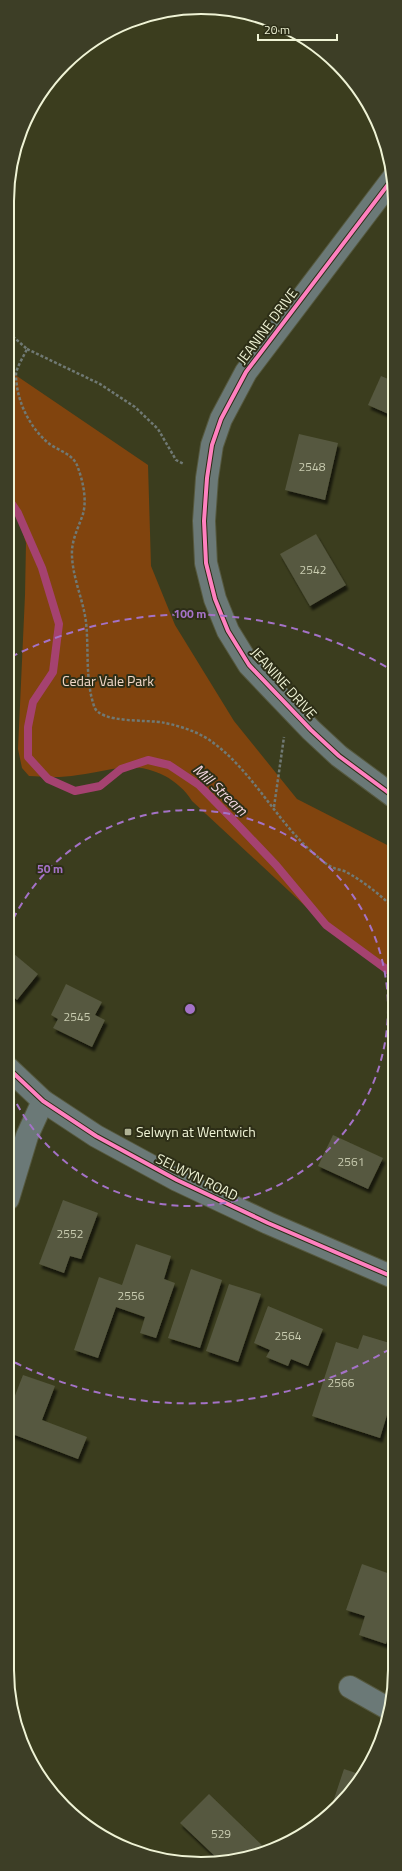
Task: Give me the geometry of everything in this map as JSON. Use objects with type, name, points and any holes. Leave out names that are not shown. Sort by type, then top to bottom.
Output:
[{"type":"street","name":"JEANINE DRIVE","points":[[387,185],[246,372],[221,419],[212,445],[207,478],[204,521],[206,563],[215,599],[228,631],[249,665],[310,730],[339,756],[388,792]]},
{"type":"street","name":"SELWYN ROAD","points":[[14,1074],[42,1101],[96,1136],[177,1180],[268,1223],[388,1275]]},
{"type":"street","points":[[14,1179],[27,1136],[42,1101]]},
{"type":"street","points":[[350,1687],[384,1706]]},
{"type":"path","points":[[14,338],[27,349],[100,384],[136,407],[158,429],[176,460],[207,478]]},
{"type":"path","points":[[27,349],[16,372],[20,396],[30,423],[48,443],[67,453],[78,466],[83,492],[83,512],[76,530],[72,550],[75,578],[86,620],[89,675],[94,708],[102,715],[114,719],[163,722],[181,727],[208,740],[227,755],[250,779],[311,851],[332,867],[347,872],[388,902]]},
{"type":"path","points":[[274,808],[284,738],[298,716]]},
{"type":"green space","name":"Cedar Vale Park","points":[[14,374],[148,465],[151,566],[175,625],[234,721],[297,799],[388,845],[388,972],[346,940],[320,923],[318,918],[192,801],[180,787],[165,776],[143,768],[132,767],[66,777],[29,776],[22,768],[18,749],[26,543],[17,514],[14,509]]},
{"type":"building","points":[[381,376],[388,379],[388,414],[368,405]]},
{"type":"building","points":[[299,434],[338,443],[325,500],[285,490]]},
{"type":"building","points":[[316,534],[346,585],[310,606],[280,554]]},
{"type":"building","points":[[14,954],[38,974],[17,1000],[14,997]]},
{"type":"building","points":[[66,984],[102,1002],[95,1015],[105,1020],[92,1047],[53,1028],[58,1019],[51,1015]]},
{"type":"building","points":[[333,1135],[383,1158],[368,1189],[318,1166]]},
{"type":"building","points":[[63,1200],[98,1213],[81,1259],[70,1256],[64,1273],[39,1264]]},
{"type":"building","points":[[136,1244],[171,1256],[164,1279],[175,1283],[156,1338],[140,1333],[145,1317],[116,1307],[98,1358],[74,1350],[99,1277],[122,1285]]},
{"type":"building","points":[[191,1269],[222,1280],[200,1348],[168,1338]]},
{"type":"building","points":[[229,1284],[261,1294],[238,1362],[206,1351]]},
{"type":"building","points":[[268,1306],[323,1329],[308,1366],[291,1359],[288,1366],[266,1357],[270,1350],[254,1343]]},
{"type":"building","points":[[363,1335],[388,1342],[388,1412],[380,1438],[312,1416],[336,1342],[358,1349]]},
{"type":"building","points":[[23,1375],[55,1386],[42,1420],[87,1437],[78,1459],[14,1435],[14,1398]]},
{"type":"building","points":[[362,1564],[388,1573],[388,1638],[386,1644],[359,1635],[365,1616],[346,1610]]},
{"type":"building","points":[[344,1769],[357,1773],[342,1793],[333,1802]]},
{"type":"building","points":[[209,1794],[263,1846],[249,1851],[215,1857],[180,1823]]},
{"type":"waterway","name":"Mill Stream","points":[[14,507],[42,568],[59,624],[53,672],[33,702],[28,727],[28,757],[48,779],[75,791],[100,786],[121,769],[148,760],[169,765],[199,785],[276,865],[326,925],[388,970]]},
{"type":"cycle path","points":[[387,185],[246,372],[221,419],[212,445],[207,478],[204,521],[206,563],[215,599],[228,631],[249,665],[311,730],[339,756],[388,792]]},
{"type":"cycle path","points":[[14,1074],[43,1101],[96,1136],[177,1180],[268,1223],[388,1275]]},
{"type":"place","name":"Selwyn at Wentwich","points":[[128,1132]]}]
